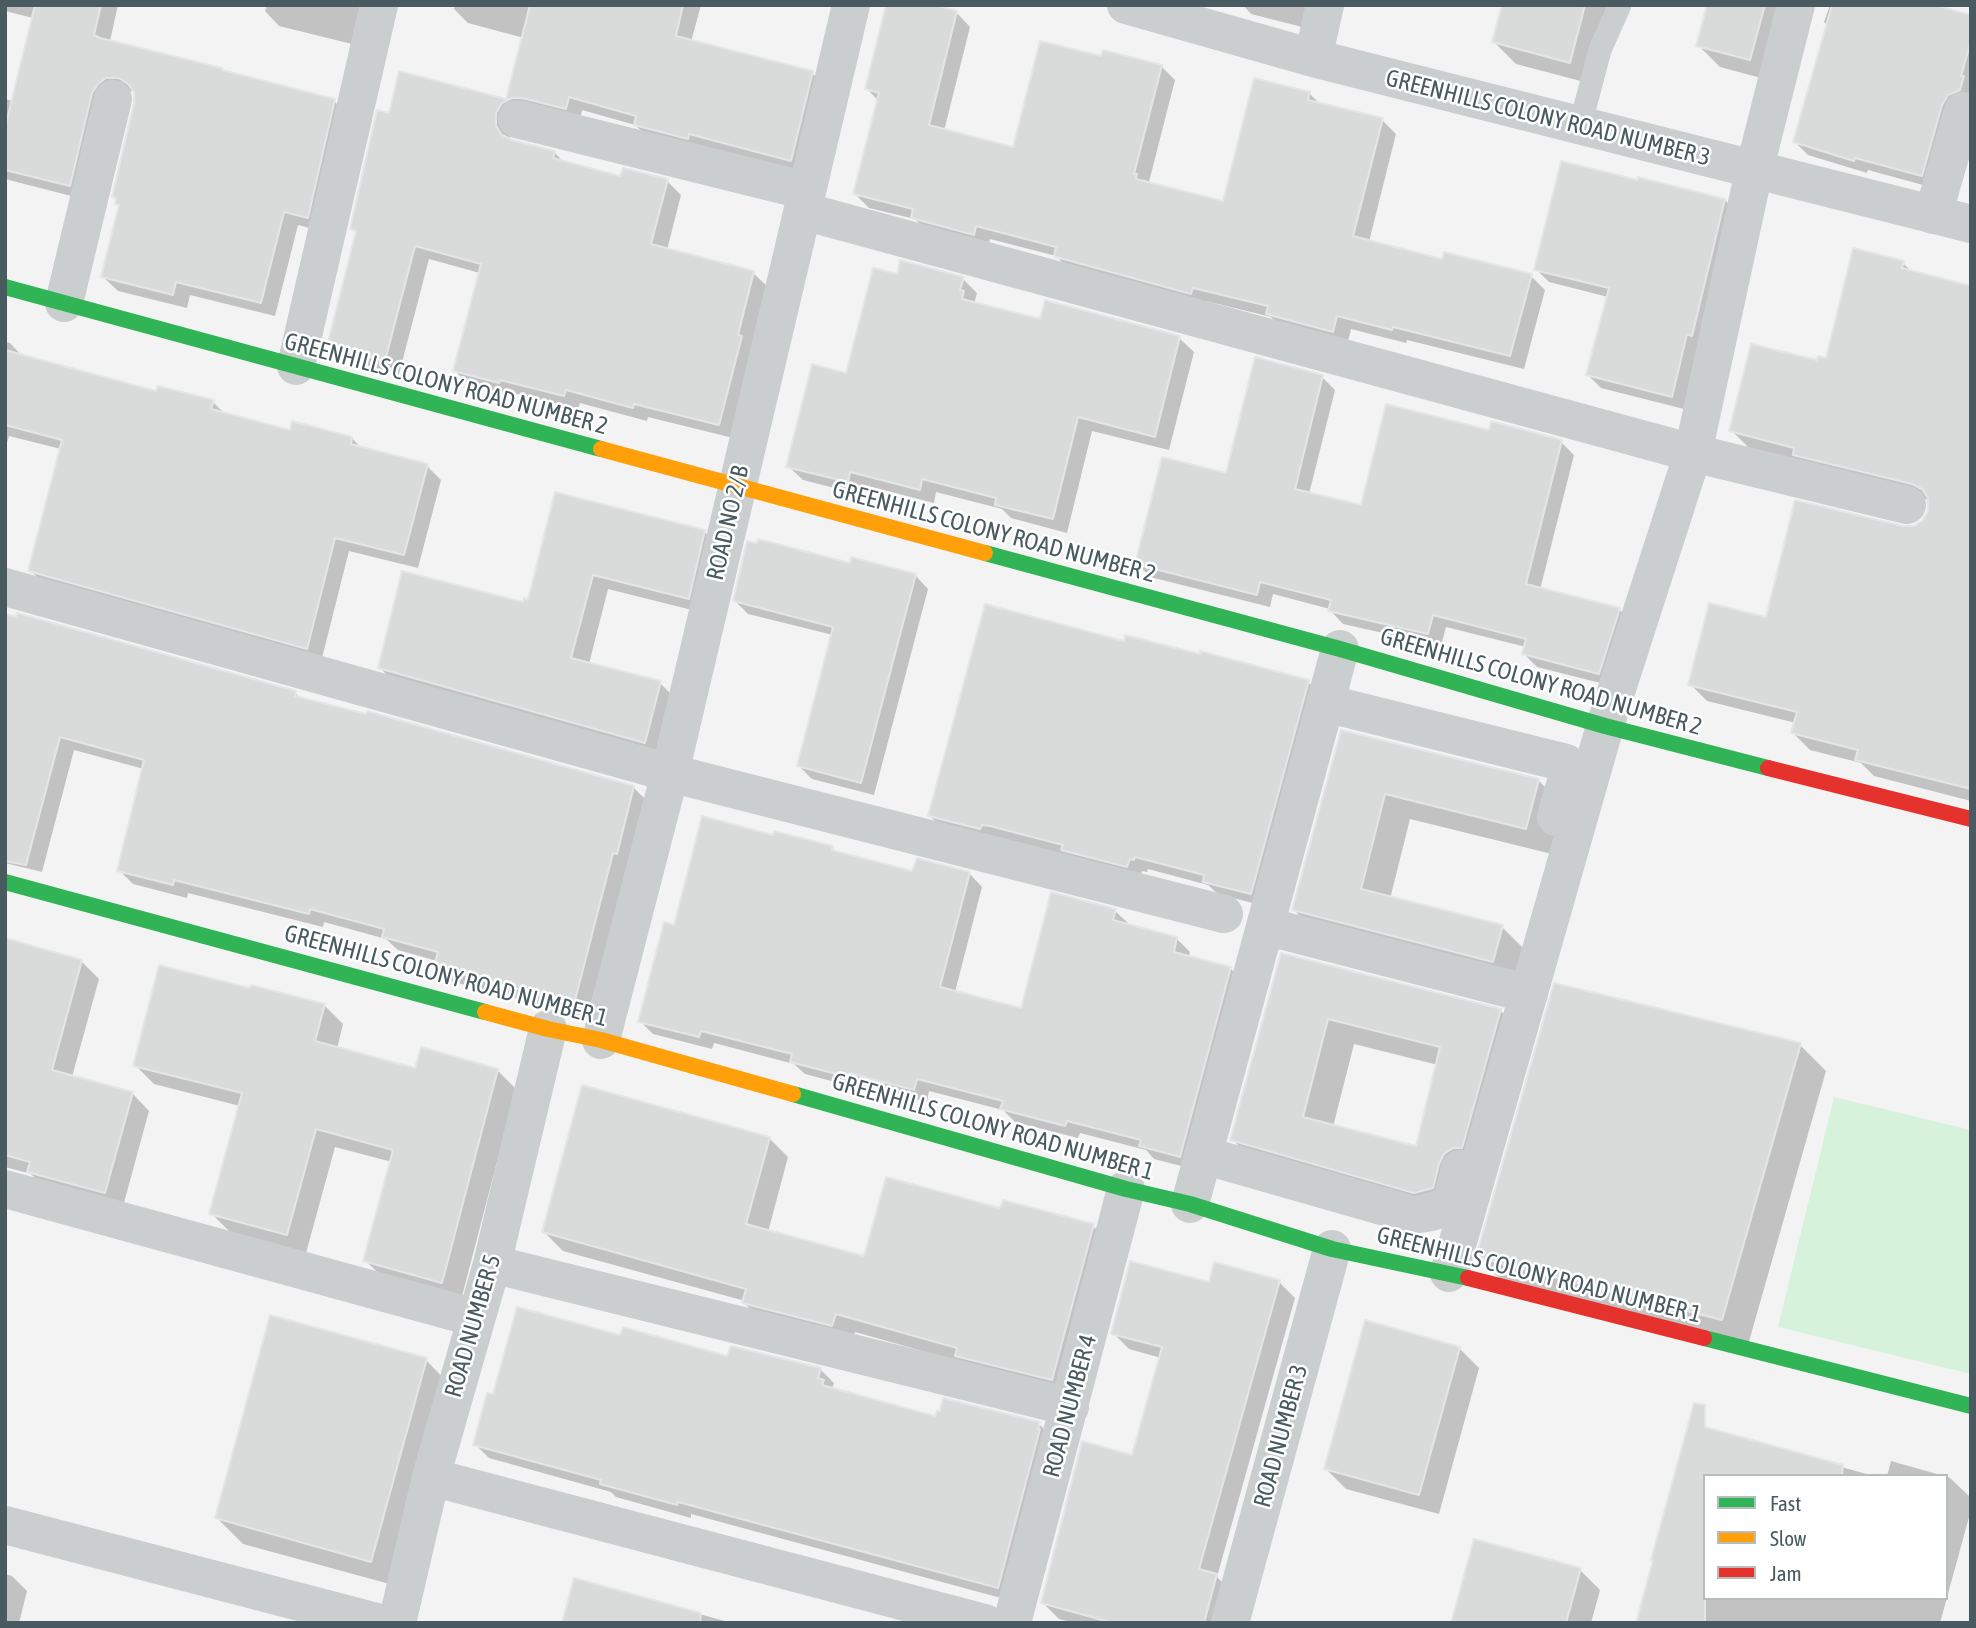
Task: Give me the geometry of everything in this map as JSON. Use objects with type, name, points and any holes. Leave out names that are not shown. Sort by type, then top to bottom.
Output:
[{"type":"street","points":[[296,366],[379,5]]},
{"type":"street","name":"ROAD NO 2/B","points":[[600,1040],[670,773],[851,5]]},
{"type":"street","name":"GREENHILLS COLONY ROAD NUMBER 3","points":[[1126,5],[1313,58],[1971,225]]},
{"type":"street","points":[[1313,58],[1325,5]]},
{"type":"street","points":[[1203,1155],[1413,1215],[1451,1205],[1517,990],[1693,453],[1754,171],[1796,5]]},
{"type":"street","points":[[64,303],[113,99]]},
{"type":"street","points":[[1933,215],[1964,111]]},
{"type":"street","points":[[517,119],[1693,453],[1907,505]]},
{"type":"street","name":"GREENHILLS COLONY ROAD NUMBER 2","points":[[5,287],[1340,649],[1605,726],[1971,819]]},
{"type":"street","points":[[5,587],[670,773],[1224,914]]},
{"type":"street","points":[[1190,1204],[1340,649]]},
{"type":"street","points":[[1325,703],[1566,763],[1567,778],[1448,1273]]},
{"type":"street","name":"GREENHILLS COLONY ROAD NUMBER 1","points":[[5,881],[548,1029],[600,1040],[1126,1189],[1190,1204],[1332,1249],[1448,1273],[1971,1406]]},
{"type":"street","points":[[1265,926],[1517,990]]},
{"type":"street","name":"ROAD NUMBER 5","points":[[397,1623],[431,1477],[492,1264],[548,1029]]},
{"type":"street","points":[[5,1189],[476,1318]]},
{"type":"street","name":"ROAD NUMBER 4","points":[[1012,1623],[1126,1189]]},
{"type":"street","name":"ROAD NUMBER 3","points":[[1230,1623],[1332,1249]]},
{"type":"street","points":[[492,1264],[1070,1407]]},
{"type":"street","points":[[431,1477],[985,1623]]},
{"type":"street","points":[[5,1525],[380,1623]]},
{"type":"lane","points":[[1580,126],[1600,50],[1620,5]]},
{"type":"green space","points":[[1834,1097],[1971,1130],[1971,1374],[1778,1327]]},
{"type":"building","points":[[35,5],[101,5],[94,35],[100,38],[335,99],[308,218],[284,212],[261,303],[176,282],[173,295],[101,277],[119,205],[115,204],[116,198],[112,197],[134,103],[134,92],[119,78],[106,78],[92,93],[70,186],[5,170],[5,128]]},
{"type":"building","points":[[530,5],[683,5],[676,36],[813,71],[791,161],[689,134],[688,139],[634,125],[636,116],[569,97],[566,109],[512,98],[502,103],[496,113],[496,126],[502,135],[555,151],[553,158],[620,176],[623,168],[668,179],[651,244],[754,271],[738,335],[742,336],[719,425],[634,404],[633,408],[566,390],[564,396],[453,371],[481,264],[415,246],[385,361],[327,346],[356,231],[350,229],[377,110],[389,113],[399,71],[506,99]]},
{"type":"building","points":[[886,5],[935,5],[957,11],[929,125],[1013,147],[1040,41],[1101,56],[1103,50],[1162,65],[1134,174],[1137,174],[1136,179],[1223,201],[1254,78],[1310,92],[1308,100],[1383,118],[1353,236],[1442,259],[1444,252],[1532,274],[1510,356],[1337,316],[1333,332],[1266,314],[1268,306],[1193,288],[1191,294],[1056,257],[1056,247],[976,226],[974,235],[911,218],[913,209],[853,194],[879,93],[865,89]]},
{"type":"building","points":[[1502,5],[1585,5],[1570,63],[1492,42]]},
{"type":"building","points":[[1707,5],[1765,5],[1750,60],[1696,46]]},
{"type":"building","points":[[1832,5],[1935,5],[1971,15],[1971,41],[1960,90],[1948,95],[1942,105],[1922,176],[1855,158],[1854,161],[1793,142]]},
{"type":"building","points":[[1561,161],[1725,199],[1692,336],[1687,334],[1672,397],[1586,375],[1609,288],[1534,270]]},
{"type":"building","points":[[1853,248],[1904,261],[1902,268],[1971,286],[1971,789],[1855,760],[1858,750],[1791,733],[1797,712],[1688,685],[1709,603],[1766,617],[1795,500],[1903,526],[1914,526],[1922,521],[1928,511],[1928,498],[1922,489],[1912,484],[1793,455],[1794,448],[1729,431],[1751,344],[1817,360],[1818,356],[1826,358]]},
{"type":"building","points":[[900,260],[964,277],[960,290],[964,291],[962,299],[1040,319],[1045,300],[1180,336],[1155,437],[1078,417],[1053,519],[995,505],[996,498],[922,479],[920,490],[850,472],[848,482],[786,467],[812,364],[846,373],[873,268],[897,274]]},
{"type":"building","points":[[5,350],[156,391],[158,386],[214,400],[211,409],[290,430],[292,421],[352,437],[351,444],[428,464],[404,555],[335,538],[307,649],[28,571],[62,440],[5,425]]},
{"type":"building","points":[[1255,357],[1323,375],[1295,489],[1361,505],[1386,404],[1489,430],[1491,421],[1562,440],[1526,584],[1620,608],[1599,674],[1522,654],[1526,639],[1433,615],[1428,634],[1328,611],[1331,600],[1260,582],[1257,595],[1135,564],[1162,457],[1226,473]]},
{"type":"building","points":[[555,492],[705,530],[689,599],[593,575],[571,658],[661,681],[645,743],[378,668],[402,571],[523,602],[524,598],[528,600]]},
{"type":"building","points":[[758,539],[850,563],[851,557],[916,574],[861,783],[797,766],[833,627],[733,601],[747,541],[757,543]]},
{"type":"building","points":[[985,604],[1124,641],[1125,635],[1200,654],[1200,651],[1309,680],[1251,894],[1203,882],[1204,875],[1135,857],[1134,860],[1130,859],[1127,867],[1061,850],[1063,845],[990,826],[982,825],[980,829],[928,816]]},
{"type":"building","points":[[17,613],[296,691],[295,696],[366,714],[367,711],[634,786],[617,854],[613,853],[574,1004],[434,967],[438,952],[382,937],[384,929],[310,909],[309,914],[174,880],[173,885],[117,871],[144,760],[60,737],[26,865],[5,861],[5,614],[16,617]]},
{"type":"building","points":[[1341,730],[1539,779],[1526,829],[1385,794],[1361,889],[1503,925],[1493,962],[1292,910]]},
{"type":"building","points":[[702,816],[773,835],[774,831],[833,846],[832,850],[912,871],[917,858],[970,872],[940,987],[1021,1008],[1051,892],[1116,909],[1113,920],[1177,937],[1174,952],[1231,967],[1180,1157],[1139,1146],[1141,1140],[1067,1121],[1065,1126],[1000,1109],[1003,1101],[917,1079],[914,1090],[849,1073],[848,1077],[790,1062],[792,1054],[701,1031],[699,1037],[638,1022],[664,922],[674,925]]},
{"type":"building","points":[[5,938],[82,960],[52,1070],[133,1092],[105,1193],[27,1172],[30,1162],[5,1155]]},
{"type":"building","points":[[1281,953],[1501,1009],[1462,1148],[1453,1148],[1444,1154],[1433,1188],[1414,1193],[1230,1140]],"holes":[[[1328,1019],[1440,1047],[1416,1146],[1303,1117]]]},
{"type":"building","points":[[159,965],[325,1004],[315,1041],[415,1068],[421,1047],[498,1069],[442,1283],[363,1261],[393,1150],[316,1129],[287,1235],[209,1214],[242,1093],[133,1066]]},
{"type":"building","points":[[1554,983],[1801,1043],[1722,1320],[1476,1257]]},
{"type":"building","points":[[582,1085],[770,1137],[746,1224],[864,1256],[886,1177],[1000,1208],[1003,1200],[1094,1224],[1052,1380],[955,1356],[957,1348],[836,1314],[832,1326],[742,1303],[746,1289],[542,1232]]},
{"type":"building","points":[[1130,1261],[1209,1282],[1214,1262],[1280,1280],[1199,1569],[1217,1574],[1204,1623],[1113,1623],[1041,1603],[1082,1441],[1132,1455],[1162,1347],[1111,1334]]},
{"type":"building","points":[[517,1307],[620,1335],[623,1327],[727,1356],[731,1346],[821,1368],[818,1378],[824,1380],[822,1385],[935,1416],[937,1411],[940,1411],[943,1398],[1040,1422],[998,1588],[678,1502],[677,1505],[600,1484],[601,1480],[473,1445],[487,1393],[493,1394]]},
{"type":"building","points":[[270,1315],[427,1358],[371,1562],[215,1518]]},
{"type":"building","points":[[1365,1320],[1460,1347],[1419,1495],[1324,1469]]},
{"type":"building","points":[[1694,1403],[1705,1405],[1705,1427],[1843,1465],[1842,1474],[1703,1474],[1705,1623],[1636,1623]]},
{"type":"building","points":[[1474,1539],[1581,1568],[1566,1623],[1451,1623]]},
{"type":"building","points":[[574,1578],[701,1613],[700,1623],[562,1623]]},
{"type":"traffic: fast","points":[[5,287],[601,449]]},
{"type":"traffic: fast","points":[[985,553],[1340,649],[1605,726],[1768,768]]},
{"type":"traffic: fast","points":[[5,882],[485,1012]]},
{"type":"traffic: fast","points":[[793,1094],[1126,1189],[1190,1204],[1332,1249],[1468,1278]]},
{"type":"traffic: fast","points":[[1704,1338],[1971,1406]]},
{"type":"traffic: slow","points":[[601,449],[985,553]]},
{"type":"traffic: slow","points":[[485,1012],[601,1040],[793,1094]]},
{"type":"traffic: jam","points":[[1768,768],[1971,819]]},
{"type":"traffic: jam","points":[[1468,1278],[1704,1338]]}]
